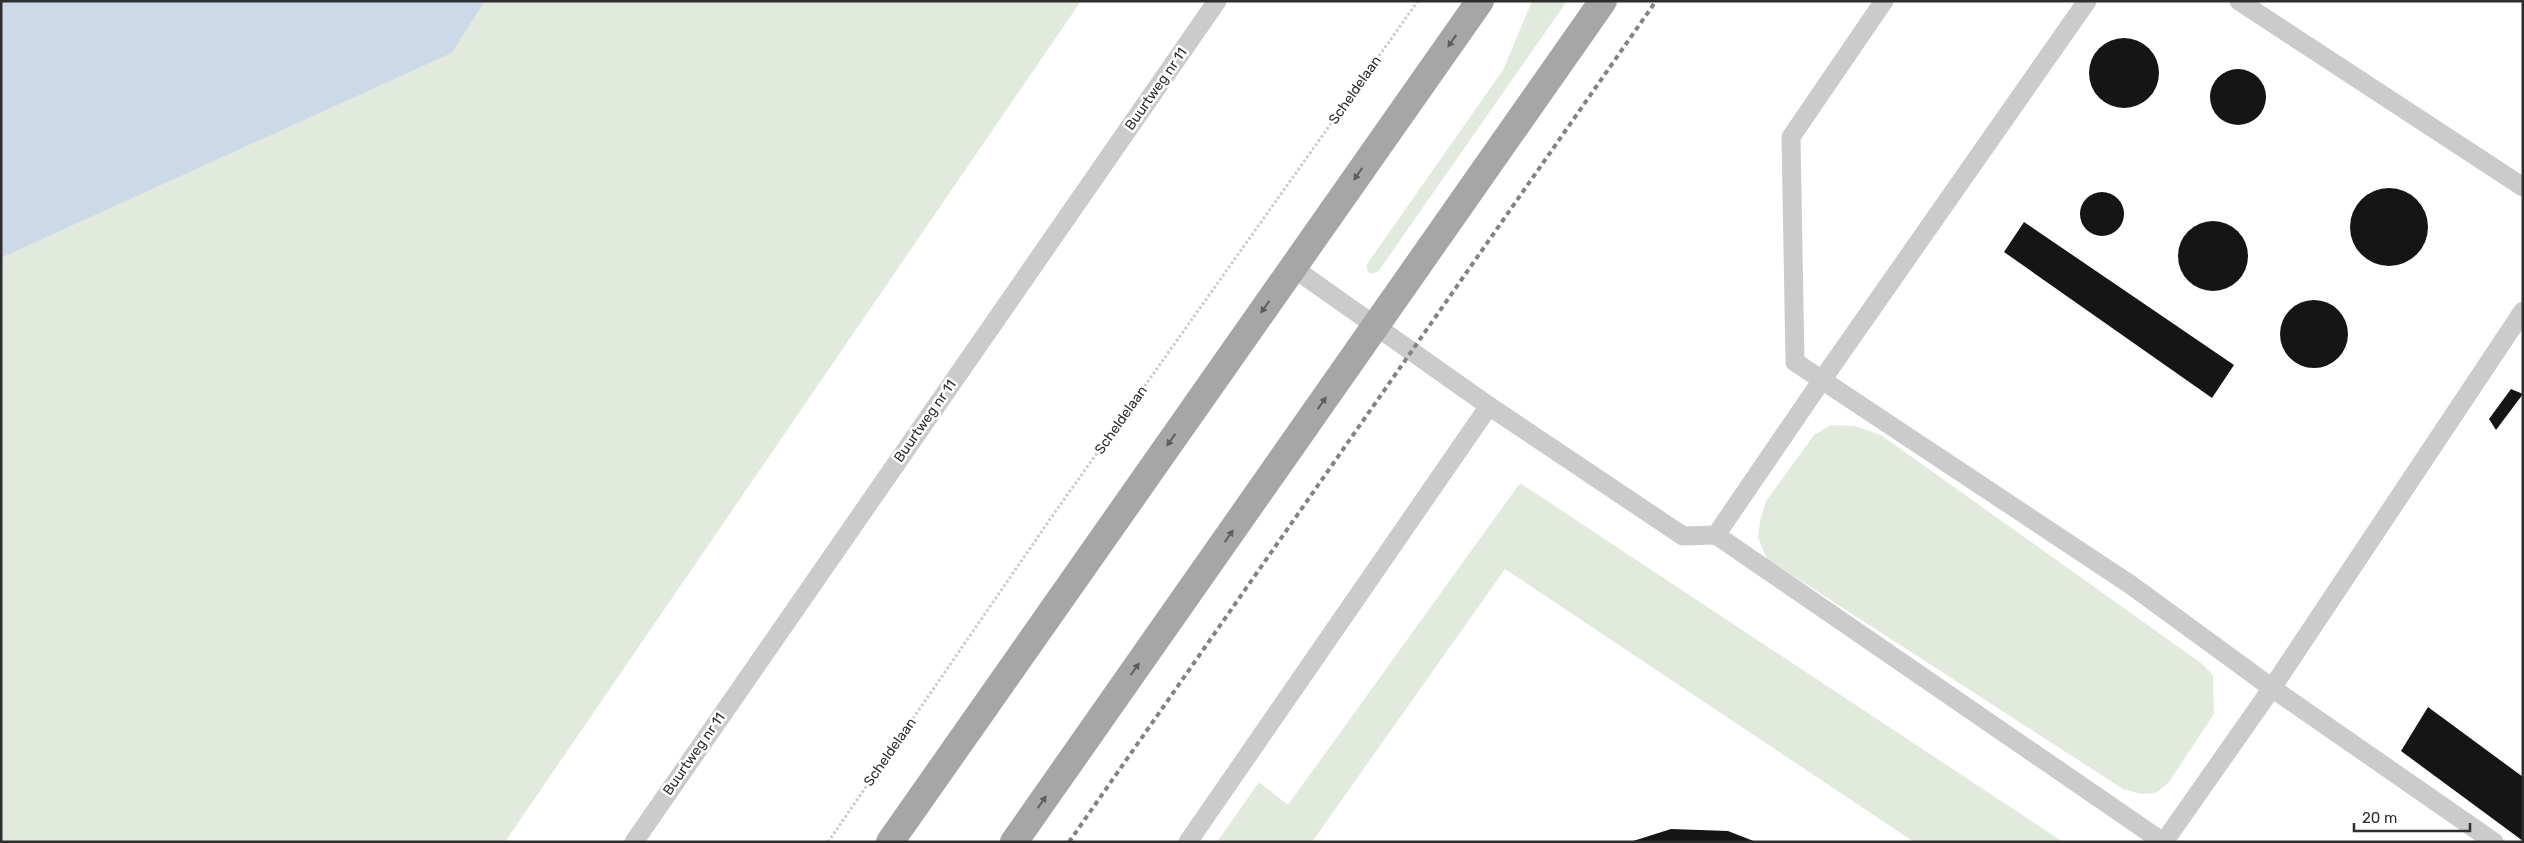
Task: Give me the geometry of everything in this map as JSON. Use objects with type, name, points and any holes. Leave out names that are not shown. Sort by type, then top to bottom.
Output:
[{"type":"main road","points":[[890,842],[1480,1]]},
{"type":"main road","points":[[1014,842],[1603,1]]},
{"type":"lane","name":"Buurtweg nr 11","points":[[634,842],[1217,1]]},
{"type":"lane","points":[[1884,1],[1791,137],[1795,362],[2131,585],[2272,688],[2494,842]]},
{"type":"lane","points":[[1716,535],[2087,1]]},
{"type":"lane","points":[[2239,1],[2523,187]]},
{"type":"lane","points":[[1292,267],[1489,406],[1683,536],[1716,535],[2163,842],[2272,688],[2523,310]]},
{"type":"lane","points":[[1188,842],[1489,406]]},
{"type":"path","name":"Scheldelaan","points":[[828,842],[1053,515],[1418,1]]},
{"type":"shaded area","points":[[485,1],[1081,1],[505,842],[1,842],[1,258],[452,53]]},
{"type":"shaded area","points":[[1532,1],[1567,1],[1378,272],[1370,274],[1367,270],[1367,264],[1503,70]]},
{"type":"shaded area","points":[[1831,425],[1855,426],[1881,435],[2201,663],[2213,675],[2214,714],[2169,782],[2156,793],[2141,794],[2123,789],[1767,559],[1758,538],[1760,521],[1766,501],[1814,435]]},
{"type":"shaded area","points":[[1520,483],[2063,842],[1914,842],[1505,569],[1312,842],[1217,842],[1259,782],[1288,805]]},
{"type":"water","points":[[1,1],[485,1],[452,53],[1,258]]},
{"type":"building","points":[[2124,38],[2137,41],[2149,48],[2156,60],[2159,73],[2156,86],[2149,98],[2137,105],[2124,108],[2111,105],[2099,98],[2092,86],[2089,73],[2092,60],[2099,48],[2111,41]]},
{"type":"building","points":[[2238,69],[2249,71],[2258,77],[2264,86],[2266,97],[2264,108],[2258,117],[2249,123],[2238,125],[2227,123],[2218,117],[2212,108],[2210,97],[2212,86],[2218,77],[2227,71]]},
{"type":"building","points":[[2389,188],[2404,191],[2416,200],[2425,212],[2428,227],[2425,242],[2416,254],[2404,263],[2389,266],[2374,263],[2362,254],[2353,242],[2350,227],[2353,212],[2362,200],[2374,191]]},
{"type":"building","points":[[2106,192],[2118,198],[2123,206],[2123,222],[2118,230],[2110,235],[2098,236],[2086,230],[2081,222],[2080,210],[2086,198],[2094,193]]},
{"type":"building","points":[[2213,221],[2226,224],[2238,231],[2245,243],[2248,256],[2245,269],[2238,281],[2226,288],[2213,291],[2200,288],[2188,281],[2181,269],[2178,256],[2181,243],[2188,231],[2200,224]]},
{"type":"building","points":[[2024,222],[2234,365],[2212,398],[2004,252]]},
{"type":"building","points":[[2314,300],[2327,303],[2338,310],[2345,321],[2348,334],[2345,347],[2338,358],[2327,365],[2314,368],[2301,365],[2290,358],[2283,347],[2280,334],[2283,321],[2290,310],[2301,303]]},
{"type":"building","points":[[2511,389],[2523,394],[2496,430],[2489,419]]},
{"type":"building","points":[[2428,707],[2523,777],[2523,841],[2401,751]]},
{"type":"building","points":[[1671,829],[1728,831],[1756,842],[1630,842]]},
{"type":"railway","points":[[1069,842],[1656,1]]}]
